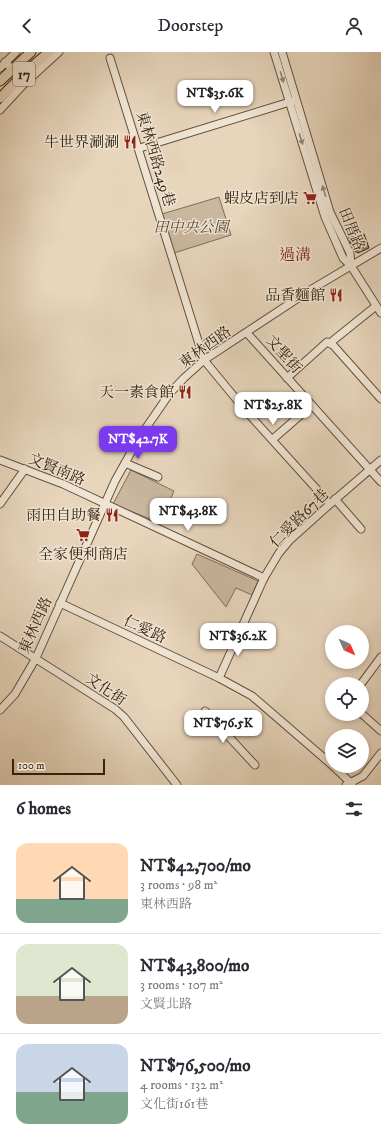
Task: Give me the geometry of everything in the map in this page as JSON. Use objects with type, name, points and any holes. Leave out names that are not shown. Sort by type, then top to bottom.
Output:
[{"type":"main road","name":"17","points":[[0,81],[31,52]]},
{"type":"main road","name":"17","points":[[0,98],[23,80],[49,52]]},
{"type":"street","points":[[0,68],[16,52]]},
{"type":"street","points":[[0,110],[23,80],[59,52]]},
{"type":"street","name":"田厝路","points":[[274,52],[293,100],[332,216],[350,253],[351,266]]},
{"type":"street","name":"田厝路","points":[[282,52],[293,100]]},
{"type":"street","name":"東林西路249巷","points":[[110,58],[140,148],[204,360]]},
{"type":"street","points":[[6,62],[23,80]]},
{"type":"street","points":[[140,148],[293,100]]},
{"type":"street","name":"東林西路","points":[[0,710],[15,694],[36,658],[103,504],[139,438],[170,393],[204,360],[381,248]]},
{"type":"street","points":[[351,266],[381,313]]},
{"type":"street","points":[[287,378],[327,342],[330,343],[376,306]]},
{"type":"street","name":"文聖街","points":[[247,333],[381,482]]},
{"type":"street","points":[[330,343],[381,399]]},
{"type":"street","points":[[204,360],[246,411],[332,502],[361,529]]},
{"type":"street","points":[[273,439],[312,405]]},
{"type":"street","name":"文賢南路","points":[[0,460],[63,484],[264,578]]},
{"type":"street","name":"仁愛路67巷","points":[[219,678],[264,578],[279,553],[289,541],[381,460]]},
{"type":"street","points":[[125,463],[158,477]]},
{"type":"street","points":[[0,504],[25,469]]},
{"type":"street","name":"仁愛路","points":[[60,603],[219,678],[252,696],[325,758]]},
{"type":"street","name":"文化街","points":[[0,636],[115,709],[124,717],[177,785]]},
{"type":"street","points":[[366,677],[381,657]]},
{"type":"street","points":[[205,711],[255,765]]},
{"type":"street","points":[[369,720],[381,731]]},
{"type":"street","points":[[349,784],[363,776],[381,753]]},
{"type":"street","name":"仁愛路","points":[[340,773],[349,784]]},
{"type":"green space","name":"田中央公園","points":[[219,197],[231,235],[174,253],[162,214]]},
{"type":"green space","points":[[131,470],[174,491],[160,523],[113,504]]},
{"type":"green space","points":[[197,554],[258,581],[252,595],[236,588],[226,607],[192,564]]},
{"type":"building","points":[[364,234],[369,248],[358,253],[355,251],[348,238]]},
{"type":"place","name":"牛世界涮涮","points":[[130,142]]},
{"type":"place","name":"蝦皮店到店","points":[[310,198]]},
{"type":"place","name":"品香麵館","points":[[336,295]]},
{"type":"place","name":"天一素食館","points":[[185,392]]},
{"type":"place","name":"雨田自助餐","points":[[112,515]]},
{"type":"place","name":"全家便利商店","points":[[83,535]]},
{"type":"district","name":"過溝","points":[[295,254]]}]
